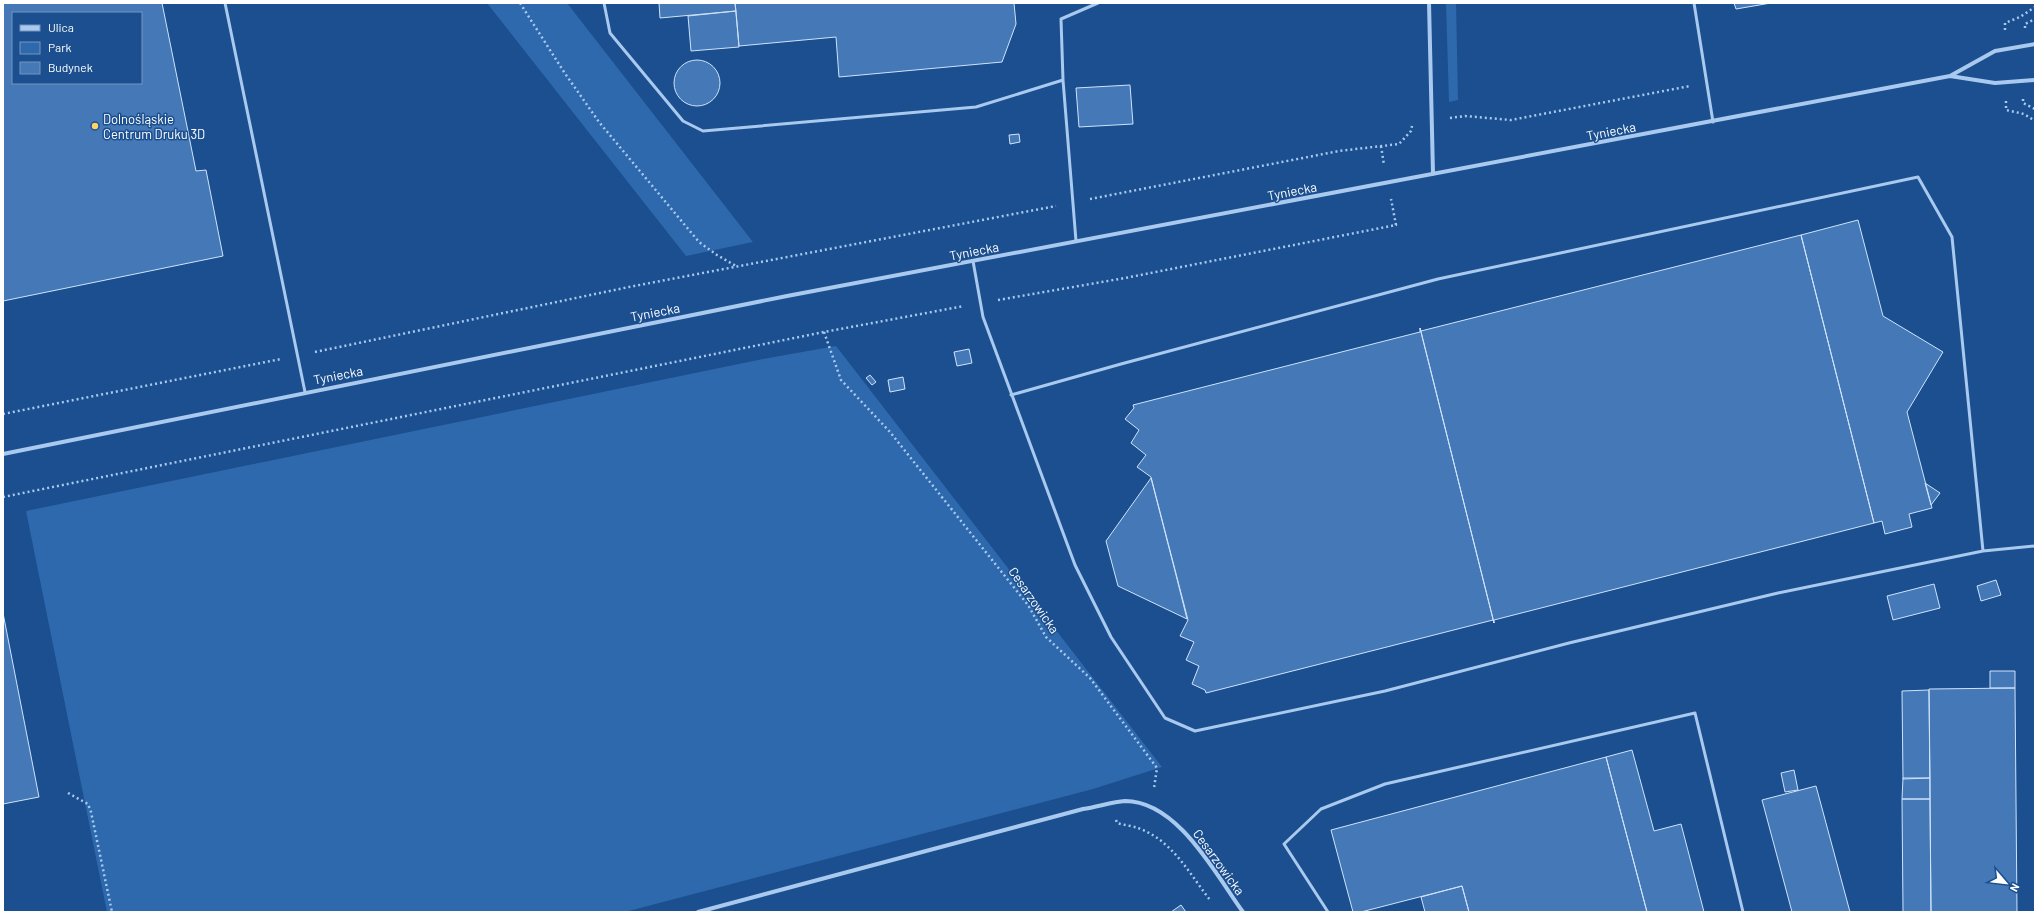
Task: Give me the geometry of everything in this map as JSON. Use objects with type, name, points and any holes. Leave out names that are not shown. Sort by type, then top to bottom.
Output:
[{"type":"street","points":[[1429,3],[1433,174]]},
{"type":"street","name":"Tyniecka","points":[[3,454],[786,296],[1950,76],[1995,51],[2035,44]]},
{"type":"street","name":"Tyniecka","points":[[1950,76],[1995,83],[2035,80]]},
{"type":"street","points":[[698,912],[1076,811],[1126,801],[1151,807]]},
{"type":"street","name":"Cesarzowicka","points":[[1151,807],[1177,824],[1194,842],[1243,912]]},
{"type":"lane","points":[[225,3],[305,392]]},
{"type":"lane","points":[[604,3],[610,33],[683,121],[703,131],[976,107],[1063,80]]},
{"type":"lane","points":[[1076,241],[1063,80],[1061,19],[1098,3]]},
{"type":"lane","points":[[1694,3],[1713,122]]},
{"type":"lane","points":[[1012,395],[1128,362],[1438,279],[1918,176],[1952,237],[1983,551]]},
{"type":"lane","points":[[974,261],[980,303],[1012,395],[1075,565],[1110,637],[1165,718],[1195,731],[1385,691],[1569,643],[1778,593],[1983,551],[2035,546]]},
{"type":"lane","points":[[1328,912],[1284,844],[1321,809],[1385,784],[1695,713],[1743,912]]},
{"type":"path","points":[[520,3],[564,72],[599,122],[699,242],[717,256],[737,266]]},
{"type":"path","points":[[2005,23],[2020,17],[2035,7]]},
{"type":"path","points":[[1451,118],[1464,116],[1511,120],[1687,87]]},
{"type":"path","points":[[2024,93],[2023,103],[2035,109]]},
{"type":"path","points":[[2006,98],[2006,110],[2024,114],[2035,121]]},
{"type":"path","points":[[1101,197],[1273,163],[1398,144],[1411,131],[1412,123]]},
{"type":"path","points":[[1381,146],[1384,165]]},
{"type":"path","points":[[3,497],[824,332],[1125,278],[1396,225],[1391,198]]},
{"type":"path","points":[[3,414],[298,356],[614,290],[1040,209]]},
{"type":"path","name":"Cesarzowicka","points":[[824,332],[842,380],[890,432],[1028,605],[1046,638],[1090,678],[1157,768],[1151,807]]},
{"type":"path","points":[[68,793],[88,804],[91,812],[112,912]]},
{"type":"path","points":[[1113,804],[1117,823],[1138,828],[1158,838],[1172,849],[1215,906]]},
{"type":"green space","points":[[487,3],[567,3],[753,242],[686,256]]},
{"type":"green space","points":[[1446,3],[1456,3],[1458,100],[1449,102]]},
{"type":"green space","points":[[836,346],[1162,767],[1093,789],[625,912],[107,912],[26,511],[763,359]]},
{"type":"building","name":"Dolnośląskie Centrum Druku 3D","points":[[3,3],[162,3],[196,171],[206,170],[223,256],[3,301]]},
{"type":"building","points":[[659,3],[735,3],[736,11],[660,18]]},
{"type":"building","points":[[735,3],[1014,3],[1016,24],[1002,62],[839,77],[836,37],[739,46]]},
{"type":"building","points":[[1734,3],[1771,3],[1736,9]]},
{"type":"building","points":[[736,11],[739,47],[691,51],[688,16]]},
{"type":"building","points":[[692,60],[702,60],[714,66],[719,74],[719,92],[714,100],[706,105],[692,106],[684,103],[677,96],[674,88],[674,78],[677,70],[684,63]]},
{"type":"building","points":[[1130,85],[1133,124],[1079,127],[1076,88]]},
{"type":"building","points":[[1019,134],[1020,142],[1010,144],[1009,135]]},
{"type":"building","points":[[1858,220],[1883,316],[1943,352],[1907,412],[1932,508],[1909,514],[1912,527],[1885,534],[1882,521],[1874,523],[1801,235]]},
{"type":"building","points":[[1801,235],[1874,523],[1494,620],[1494,623],[1420,328],[1421,331]]},
{"type":"building","points":[[1420,328],[1494,623],[1493,620],[1206,693],[1205,690],[1192,684],[1199,666],[1186,660],[1194,642],[1180,636],[1188,620],[1151,477],[1137,467],[1146,455],[1131,443],[1139,430],[1125,419],[1134,408],[1133,405],[1420,332]]},
{"type":"building","points":[[969,349],[972,363],[957,366],[954,352]]},
{"type":"building","points":[[870,375],[876,382],[872,385],[866,378]]},
{"type":"building","points":[[903,377],[905,389],[890,392],[888,380]]},
{"type":"building","points":[[1151,478],[1187,619],[1118,586],[1106,541]]},
{"type":"building","points":[[1925,483],[1940,493],[1931,505]]},
{"type":"building","points":[[1996,580],[2001,595],[1981,601],[1977,586]]},
{"type":"building","points":[[1934,584],[1940,608],[1893,620],[1887,596]]},
{"type":"building","points":[[3,613],[39,797],[3,804]]},
{"type":"building","points":[[1990,671],[2015,671],[2015,688],[1990,688]]},
{"type":"building","points":[[2015,688],[2017,912],[1931,912],[1929,689]]},
{"type":"building","points":[[1929,690],[1930,778],[1903,779],[1902,691]]},
{"type":"building","points":[[1632,750],[1654,831],[1681,824],[1704,912],[1647,912],[1606,757]]},
{"type":"building","points":[[1606,757],[1647,912],[1469,912],[1462,886],[1361,912],[1353,912],[1331,830]]},
{"type":"building","points":[[1794,770],[1798,790],[1785,792],[1781,773]]},
{"type":"building","points":[[1903,778],[1930,778],[1930,799],[1902,799]]},
{"type":"building","points":[[1816,786],[1850,912],[1792,912],[1762,800]]},
{"type":"building","points":[[1902,799],[1930,799],[1931,912],[1903,912]]},
{"type":"building","points":[[1462,886],[1469,912],[1425,912],[1421,897]]},
{"type":"building","points":[[1181,905],[1186,912],[1171,912]]},
{"type":"place","name":"Dolnośląskie Centrum Druku 3D","points":[[95,126]]}]
